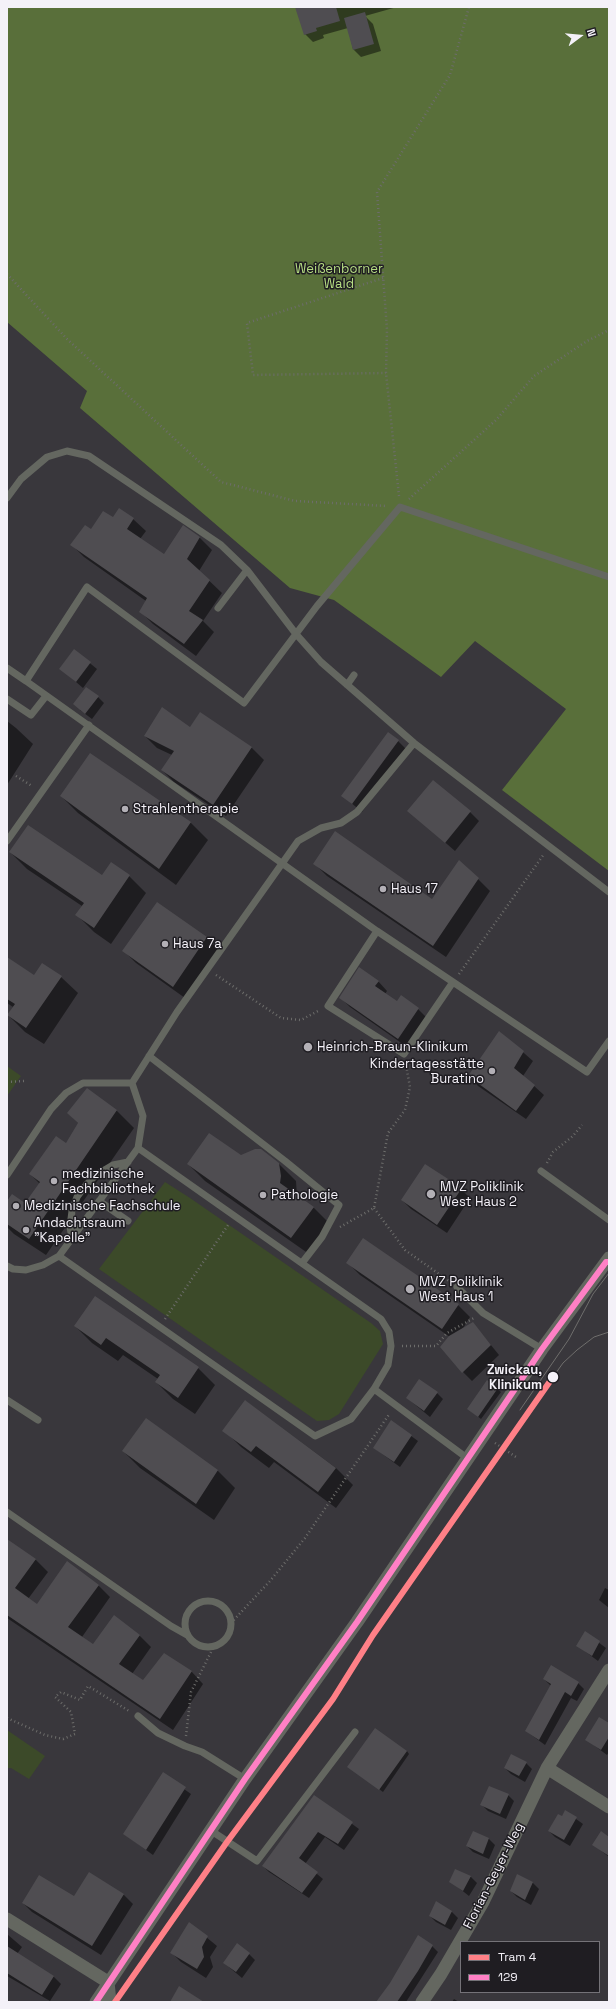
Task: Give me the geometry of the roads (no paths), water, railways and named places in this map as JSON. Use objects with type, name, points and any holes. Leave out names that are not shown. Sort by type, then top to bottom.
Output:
[{"type":"street","points":[[96,2002],[210,1830],[357,1622],[542,1349],[608,1261]]},
{"type":"street","name":"Florian-Geyer-Weg","points":[[460,1941],[483,1902],[547,1768],[609,1670]]},
{"type":"street","points":[[547,1768],[609,1808]]},
{"type":"street","points":[[7,1919],[108,1982]]},
{"type":"street","name":"Florian-Geyer-Weg","points":[[422,2002],[441,1974],[460,1941]]},
{"type":"street","points":[[108,1982],[110,2002]]},
{"type":"lane","points":[[7,498],[21,478],[47,457],[67,451],[88,456],[221,545],[247,570],[296,634],[321,662],[414,743],[609,892]]},
{"type":"lane","points":[[26,681],[87,587],[244,703],[296,634],[362,551],[400,507],[609,578]]},
{"type":"lane","points":[[218,608],[247,570]]},
{"type":"lane","points":[[7,668],[377,931],[587,1072],[609,1040]]},
{"type":"lane","points":[[347,685],[354,675]]},
{"type":"lane","points":[[7,698],[31,715],[46,696]]},
{"type":"lane","points":[[7,841],[89,725]]},
{"type":"lane","points":[[132,1083],[207,969],[298,840],[321,828],[341,823],[357,812],[414,743]]},
{"type":"lane","points":[[377,931],[328,1006],[404,1054],[453,982]]},
{"type":"lane","points":[[149,1056],[285,1160],[339,1205],[322,1237],[302,1263]]},
{"type":"lane","points":[[7,1175],[51,1109],[66,1093],[83,1083],[132,1083]]},
{"type":"lane","points":[[7,1266],[13,1269],[26,1270],[44,1266],[59,1256],[138,1148],[143,1116],[132,1083]]},
{"type":"lane","points":[[59,1256],[315,1436],[351,1419],[374,1389],[388,1365],[391,1346],[389,1332],[381,1319],[138,1148]]},
{"type":"lane","points":[[72,1239],[70,1227],[72,1211],[77,1197],[96,1175],[114,1165],[128,1162]]},
{"type":"lane","points":[[541,1171],[609,1220]]},
{"type":"lane","points":[[99,1201],[128,1222]]},
{"type":"lane","points":[[457,1287],[483,1313],[542,1349]]},
{"type":"lane","points":[[374,1389],[467,1458]]},
{"type":"lane","points":[[7,1400],[38,1420]]},
{"type":"lane","points":[[7,1512],[171,1626],[187,1635],[196,1644],[207,1647],[214,1646],[226,1638],[231,1623],[225,1608],[217,1602],[203,1601],[196,1603],[186,1614],[184,1622],[187,1635]]},
{"type":"lane","points":[[138,1716],[158,1733],[185,1746],[202,1752],[245,1779]]},
{"type":"lane","points":[[210,1830],[257,1861],[355,1732]]},
{"type":"tram line","points":[[520,1410],[569,1339],[593,1294],[609,1273]]},
{"type":"tram line","points":[[553,1377],[563,1363],[577,1350],[594,1337],[609,1332]]},
{"type":"tram line","name":"4","points":[[115,2002],[227,1842],[333,1699],[373,1635],[553,1377]]},
{"type":"place","name":"Strahlentherapie","points":[[125,809]]},
{"type":"place","name":"Haus 17","points":[[383,889]]},
{"type":"place","name":"Haus 7a","points":[[165,944]]},
{"type":"place","name":"Heinrich-Braun-Klinikum","points":[[308,1047]]},
{"type":"place","name":"Kindertagesstätte Buratino","points":[[492,1071]]},
{"type":"place","name":"medizinische Fachbibliothek","points":[[54,1181]]},
{"type":"place","name":"MVZ Poliklinik West Haus 2","points":[[431,1194]]},
{"type":"place","name":"Pathologie","points":[[263,1195]]},
{"type":"place","name":"Medizinische Fachschule","points":[[16,1206]]},
{"type":"place","name":"Andachtsraum \"Kapelle\"","points":[[26,1230]]},
{"type":"place","name":"MVZ Poliklinik West Haus 1","points":[[410,1289]]},
{"type":"place","name":"Zwickau, Klinikum","points":[[553,1377]]},
{"type":"park label","name":"Weißenborner Wald","points":[[339,276]]}]
